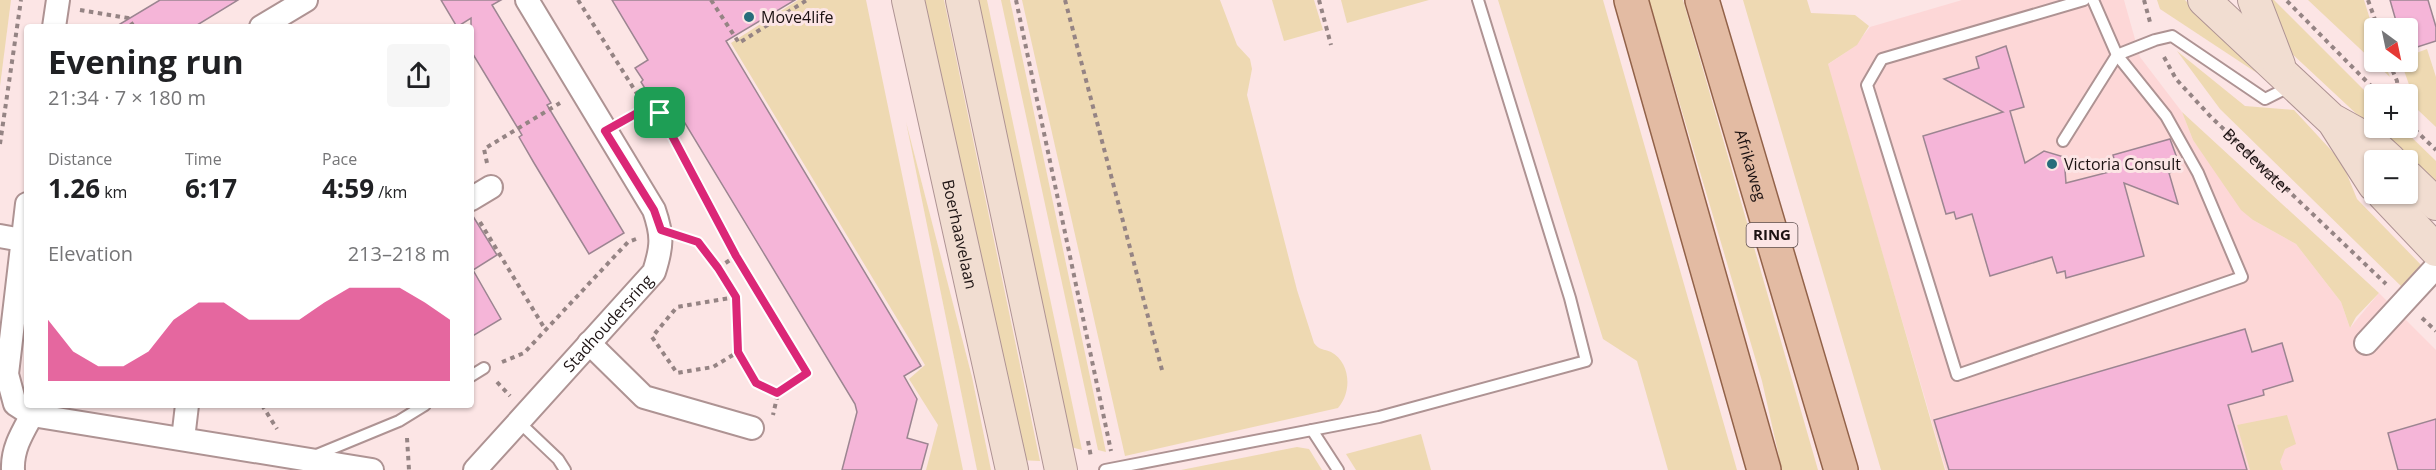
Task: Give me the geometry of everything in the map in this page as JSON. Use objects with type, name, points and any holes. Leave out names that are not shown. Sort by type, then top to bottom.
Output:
[{"type":"main road","points":[[1631,0],[1764,470]]},
{"type":"main road","name":"Afrikaweg","points":[[1702,0],[1841,470]]},
{"type":"street","points":[[272,24],[306,0]]},
{"type":"street","name":"Stadhoudersring","points":[[475,470],[521,416],[654,272],[661,250],[661,230],[654,210],[527,0]]},
{"type":"street","name":"Boerhaavelaan","points":[[908,0],[1012,470]]},
{"type":"street","points":[[962,0],[1061,470]]},
{"type":"street","points":[[2204,0],[2331,118],[2367,139],[2379,150]]},
{"type":"street","points":[[2253,0],[2288,79]]},
{"type":"street","points":[[2331,118],[2364,169]]},
{"type":"street","points":[[2418,187],[2436,204]]},
{"type":"street","points":[[474,208],[491,188]]},
{"type":"street","points":[[2392,204],[2436,250]]},
{"type":"street","points":[[24,226],[7,374],[15,404],[32,415],[183,439],[278,462],[305,459],[370,470]]},
{"type":"street","points":[[0,236],[22,240]]},
{"type":"street","points":[[2366,343],[2436,267]]},
{"type":"street","points":[[589,343],[644,397],[762,425]]},
{"type":"street","points":[[183,439],[187,408]]},
{"type":"street","points":[[13,470],[12,459],[18,441],[32,415]]},
{"type":"lane","points":[[1110,469],[1379,417],[1586,361],[1570,298],[1479,0]]},
{"type":"lane","points":[[2084,0],[1882,59],[1867,85],[1957,375],[2242,277],[2198,173],[2166,116],[2117,56],[2093,0]]},
{"type":"lane","points":[[2063,141],[2117,56],[2155,40],[2172,36],[2265,99],[2288,79]]},
{"type":"lane","points":[[474,374],[484,368]]},
{"type":"lane","points":[[305,459],[399,421],[420,408]]},
{"type":"lane","points":[[521,416],[565,470]]},
{"type":"lane","points":[[1312,430],[1338,470]]},
{"type":"path","points":[[0,144],[21,0]]},
{"type":"path","points":[[578,0],[646,108],[660,113],[736,256],[807,373],[777,393],[762,425]]},
{"type":"path","points":[[711,0],[739,43],[807,0]]},
{"type":"path","points":[[1016,0],[1110,469]]},
{"type":"path","points":[[1065,0],[1162,370]]},
{"type":"path","points":[[1319,0],[1331,45]]},
{"type":"path","name":"Bredewater","points":[[2144,0],[2155,40],[2176,79],[2211,117],[2436,331]]},
{"type":"path","points":[[2286,0],[2369,84]]},
{"type":"path","points":[[2368,0],[2374,18]]},
{"type":"path","points":[[56,11],[128,18],[132,24]]},
{"type":"path","points":[[491,188],[484,149],[582,90]]},
{"type":"path","points":[[605,131],[646,108]]},
{"type":"path","points":[[2418,133],[2436,150]]},
{"type":"path","points":[[474,208],[545,329]]},
{"type":"path","points":[[521,416],[484,368],[524,353],[628,242],[661,230],[698,242],[718,268],[736,297],[738,352],[756,383],[777,393]]},
{"type":"path","points":[[718,268],[736,256]]},
{"type":"path","points":[[736,297],[677,307],[652,337],[677,373],[712,367],[738,352]]},
{"type":"shaded area","points":[[0,0],[11,0],[0,86]]},
{"type":"shaded area","points":[[798,0],[866,0],[963,470],[926,470],[938,425],[909,379],[925,365],[731,43]]},
{"type":"shaded area","points":[[922,0],[944,0],[1040,461],[1018,460]]},
{"type":"shaded area","points":[[978,0],[987,0],[1082,450],[1071,447]]},
{"type":"shaded area","points":[[1001,0],[1010,0],[1106,452],[1098,450]]},
{"type":"shaded area","points":[[1022,0],[1220,0],[1237,45],[1250,59],[1252,69],[1247,95],[1297,290],[1314,343],[1338,357],[1346,370],[1346,394],[1338,408],[1125,456]]},
{"type":"shaded area","points":[[1272,0],[1314,0],[1323,30],[1284,41]]},
{"type":"shaded area","points":[[1341,0],[1429,0],[1347,23]]},
{"type":"shaded area","points":[[1498,0],[1603,0],[1737,470],[1668,470],[1637,361],[1603,339]]},
{"type":"shaded area","points":[[1649,0],[1683,0],[1818,470],[1782,470],[1762,381]]},
{"type":"shaded area","points":[[1743,0],[1807,0],[1811,13],[1855,15],[1869,26],[1857,45],[1828,64],[1945,470],[1881,470]]},
{"type":"shaded area","points":[[1962,0],[2124,0],[2140,57],[2182,112],[2193,140],[2253,220],[2296,244],[2341,302],[2350,328],[2379,293],[2436,350],[2436,470],[1946,470],[1827,65],[1855,46],[1870,27]]},
{"type":"shaded area","points":[[2157,0],[2185,0],[2257,73],[2160,9]]},
{"type":"shaded area","points":[[2267,0],[2274,0],[2364,90],[2364,121],[2289,51]]},
{"type":"shaded area","points":[[2308,0],[2364,0],[2370,18],[2364,18],[2364,53]]},
{"type":"shaded area","points":[[2427,49],[2436,77],[2436,127],[2418,110],[2418,84],[2409,84],[2405,72],[2418,72],[2418,52]]},
{"type":"shaded area","points":[[2177,51],[2245,106],[2294,110],[2342,162],[2357,199],[2424,268],[2404,289],[2220,109]]},
{"type":"shaded area","points":[[2182,112],[2379,293],[2356,317],[2350,328],[2341,302],[2296,244],[2253,220],[2241,210],[2193,140]]},
{"type":"shaded area","points":[[906,122],[972,377],[991,470],[977,470]]},
{"type":"shaded area","points":[[2382,138],[2412,138],[2436,161],[2436,188],[2418,171],[2418,150],[2395,150]]},
{"type":"shaded area","points":[[2287,415],[2296,444],[2285,449],[2280,462],[2283,470],[2250,470],[2237,425]]},
{"type":"shaded area","points":[[1421,434],[1431,470],[1356,470],[1346,454]]},
{"type":"shaded area","points":[[1297,447],[1309,449],[1322,470],[1181,470]]},
{"type":"building","points":[[160,0],[238,0],[199,24],[120,24]]},
{"type":"building","points":[[441,0],[501,0],[492,5],[551,103],[547,105],[624,233],[589,254],[534,163],[519,137],[522,135],[474,56],[474,24],[471,24],[471,18],[462,24],[455,24]]},
{"type":"building","points":[[612,0],[795,0],[726,41],[921,366],[904,376],[917,399],[907,438],[928,444],[921,470],[842,470],[857,412],[855,404],[668,95],[654,103],[641,82],[643,80],[635,68],[648,60]]},
{"type":"building","points":[[2390,0],[2428,0],[2436,27],[2436,41],[2418,47],[2418,18],[2395,18]]},
{"type":"building","points":[[2006,46],[2024,107],[2010,111],[2025,163],[2044,151],[2064,157],[2066,183],[2117,170],[2113,155],[2170,139],[2181,169],[2169,173],[2178,204],[2124,183],[2144,256],[2066,278],[2065,271],[2057,273],[2052,257],[1990,276],[1972,214],[1956,219],[1954,212],[1946,214],[1923,136],[2003,112],[1944,79],[1979,68],[1976,57]]},
{"type":"building","points":[[474,218],[497,255],[474,269]]},
{"type":"building","points":[[474,272],[501,319],[474,335]]},
{"type":"building","points":[[2245,329],[2252,352],[2282,343],[2293,381],[2263,390],[2264,395],[2228,405],[2247,470],[1949,470],[1934,420]]},
{"type":"building","points":[[2436,419],[2436,470],[2398,470],[2388,433]]},
{"type":"place","name":"Move4life","points":[[749,17]]},
{"type":"place","name":"Victoria Consult","points":[[2052,164]]},
{"type":"route","points":[[646,108],[660,113],[736,256],[807,373],[777,393],[756,383],[738,352],[736,297],[718,268],[698,242],[661,230],[654,210],[605,131],[646,108]]}]
